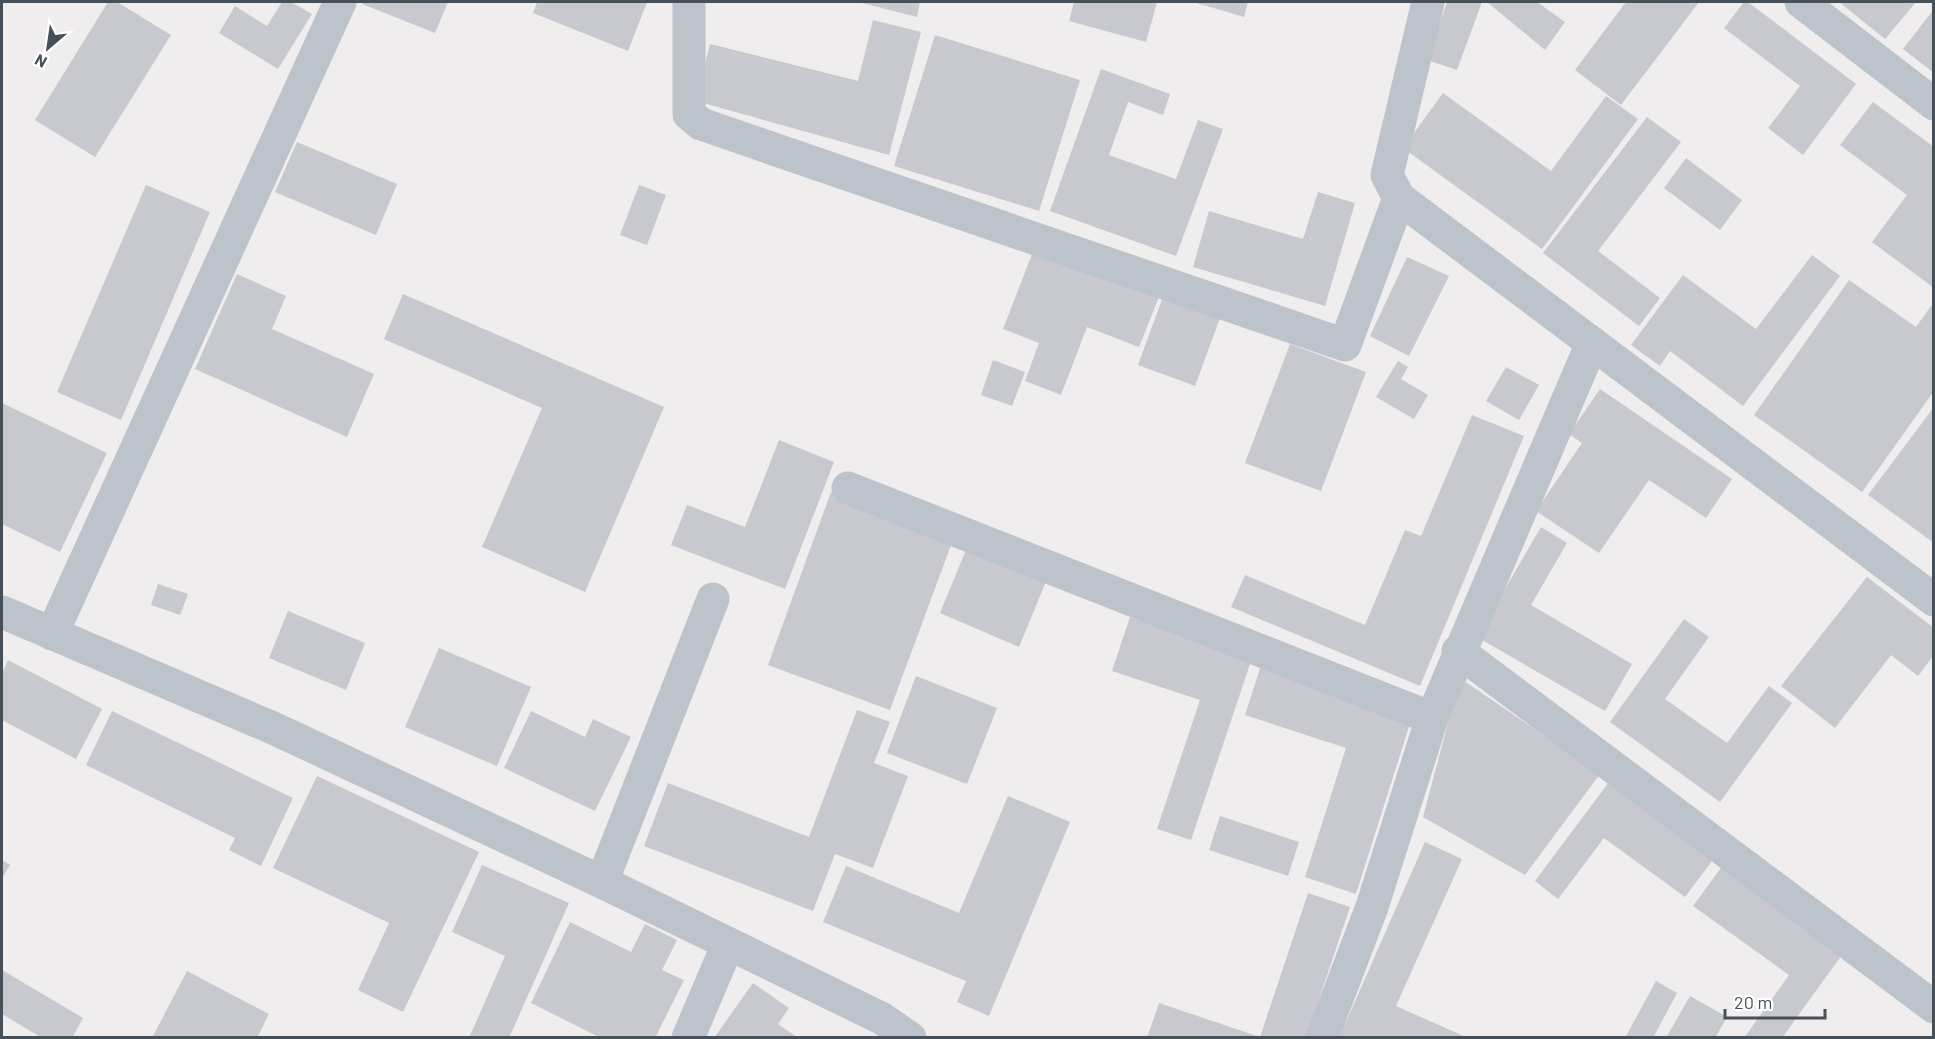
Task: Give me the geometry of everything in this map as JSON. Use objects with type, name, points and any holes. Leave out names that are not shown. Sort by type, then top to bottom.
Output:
[{"type":"street","points":[[52,634],[340,2]]},
{"type":"street","points":[[689,2],[689,114],[701,124],[1344,345],[1399,198]]},
{"type":"street","points":[[1428,2],[1386,175],[1399,198],[1934,600]]},
{"type":"street","points":[[1802,2],[1934,104]]},
{"type":"street","points":[[1322,1038],[1372,907],[1432,718],[1458,651],[1592,343]]},
{"type":"street","points":[[848,488],[1432,718]]},
{"type":"street","points":[[602,882],[713,599]]},
{"type":"street","points":[[2,612],[273,728],[602,882],[881,1018],[910,1038]]},
{"type":"street","points":[[1458,651],[1934,1007]]},
{"type":"street","points":[[688,1038],[728,944]]},
{"type":"building","points":[[108,2],[117,2],[171,35],[95,157],[35,120]]},
{"type":"building","points":[[282,2],[291,2],[312,14],[278,69],[219,33],[235,6],[267,26]]},
{"type":"building","points":[[363,2],[448,2],[435,33],[362,4]]},
{"type":"building","points":[[537,2],[647,2],[628,51],[533,13]]},
{"type":"building","points":[[858,2],[920,2],[917,17]]},
{"type":"building","points":[[1074,2],[1157,2],[1146,42],[1069,21]]},
{"type":"building","points":[[1193,2],[1248,2],[1244,17]]},
{"type":"building","points":[[1447,2],[1482,2],[1457,70],[1427,60]]},
{"type":"building","points":[[1487,2],[1537,2],[1565,22],[1545,50]]},
{"type":"building","points":[[1626,2],[1699,2],[1621,105],[1575,70]]},
{"type":"building","points":[[1744,2],[1748,2],[1856,84],[1803,155],[1768,128],[1800,86],[1724,28]]},
{"type":"building","points":[[1839,2],[1916,2],[1885,39]]},
{"type":"building","points":[[1934,9],[1934,73],[1903,49]]},
{"type":"building","points":[[873,20],[921,32],[889,155],[696,101],[710,44],[858,81]]},
{"type":"building","points":[[935,35],[1080,80],[1039,211],[894,166]]},
{"type":"building","points":[[1101,69],[1170,94],[1163,115],[1128,102],[1109,155],[1176,179],[1198,120],[1223,129],[1176,256],[1050,211]]},
{"type":"building","points":[[1443,93],[1551,171],[1606,96],[1638,119],[1542,249],[1403,148]]},
{"type":"building","points":[[1873,102],[1934,147],[1934,288],[1872,242],[1907,195],[1840,145]]},
{"type":"building","points":[[1647,117],[1681,142],[1598,251],[1660,298],[1639,326],[1543,253]]},
{"type":"building","points":[[297,142],[397,184],[376,235],[275,192]]},
{"type":"building","points":[[1686,158],[1742,200],[1720,230],[1664,188]]},
{"type":"building","points":[[146,185],[210,212],[121,420],[57,392]]},
{"type":"building","points":[[639,185],[666,195],[647,245],[620,235]]},
{"type":"building","points":[[1318,192],[1355,203],[1325,306],[1193,267],[1209,211],[1303,239]]},
{"type":"building","points":[[1034,249],[1159,297],[1139,347],[1087,327],[1061,395],[1025,381],[1039,343],[1003,329]]},
{"type":"building","points":[[1812,255],[1840,276],[1743,406],[1670,351],[1660,366],[1631,345],[1683,275],[1756,329]]},
{"type":"building","points":[[1407,257],[1449,276],[1409,356],[1370,336]]},
{"type":"building","points":[[237,274],[286,296],[272,329],[374,374],[347,437],[195,369]]},
{"type":"building","points":[[1849,280],[1916,327],[1931,306],[1934,308],[1934,391],[1862,492],[1754,415]]},
{"type":"building","points":[[403,294],[664,407],[585,592],[482,547],[542,408],[384,339]]},
{"type":"building","points":[[1163,297],[1220,318],[1195,386],[1138,365]]},
{"type":"building","points":[[1290,344],[1366,372],[1321,491],[1245,463]]},
{"type":"building","points":[[993,360],[1025,372],[1012,406],[981,395]]},
{"type":"building","points":[[1398,361],[1408,367],[1401,379],[1428,395],[1414,419],[1376,397]]},
{"type":"building","points":[[1506,367],[1539,385],[1519,420],[1486,401]]},
{"type":"building","points":[[1600,389],[1732,479],[1706,518],[1649,480],[1599,553],[1536,511],[1582,443],[1569,434]]},
{"type":"building","points":[[2,403],[107,453],[60,552],[2,524]]},
{"type":"building","points":[[1934,407],[1934,543],[1868,495]]},
{"type":"building","points":[[1472,415],[1524,436],[1420,686],[1231,607],[1245,575],[1365,625],[1405,530],[1421,536]]},
{"type":"building","points":[[779,440],[834,462],[785,589],[671,545],[687,505],[745,527]]},
{"type":"building","points":[[831,492],[954,537],[890,710],[768,665]]},
{"type":"building","points":[[1541,527],[1567,543],[1531,605],[1632,664],[1605,711],[1477,637]]},
{"type":"building","points":[[968,545],[1047,579],[1019,647],[940,613]]},
{"type":"building","points":[[1867,577],[1934,628],[1934,655],[1918,676],[1891,655],[1835,728],[1781,686]]},
{"type":"building","points":[[158,584],[188,594],[180,615],[151,605]]},
{"type":"building","points":[[288,611],[365,643],[346,690],[269,658]]},
{"type":"building","points":[[1130,617],[1252,658],[1191,840],[1157,829],[1200,700],[1112,671]]},
{"type":"building","points":[[1684,619],[1709,637],[1665,699],[1727,743],[1769,686],[1792,703],[1720,802],[1610,722]]},
{"type":"building","points":[[439,648],[531,687],[497,766],[405,727]]},
{"type":"building","points":[[8,660],[102,709],[76,759],[2,720],[2,674]]},
{"type":"building","points":[[1261,665],[1413,714],[1356,894],[1305,877],[1346,748],[1245,715]]},
{"type":"building","points":[[916,676],[997,708],[967,784],[887,753]]},
{"type":"building","points":[[1460,678],[1600,774],[1525,875],[1423,817]]},
{"type":"building","points":[[857,710],[890,722],[874,763],[908,776],[873,868],[835,854],[813,911],[644,846],[668,783],[809,837]]},
{"type":"building","points":[[112,711],[293,798],[261,866],[229,850],[235,838],[86,765]]},
{"type":"building","points":[[531,711],[585,737],[593,719],[631,737],[595,811],[504,768]]},
{"type":"building","points":[[317,776],[479,852],[403,1012],[358,990],[389,923],[273,868]]},
{"type":"building","points":[[1612,778],[1716,856],[1685,897],[1604,838],[1558,899],[1535,881]]},
{"type":"building","points":[[1008,796],[1070,822],[989,1016],[957,1002],[966,981],[823,922],[846,866],[959,913]]},
{"type":"building","points":[[1220,816],[1299,842],[1288,876],[1209,850]]},
{"type":"building","points":[[1425,842],[1462,859],[1396,1006],[1468,1038],[1339,1038]]},
{"type":"building","points":[[2,860],[10,865],[2,878]]},
{"type":"building","points":[[482,865],[569,903],[509,1038],[469,1038],[505,956],[452,932]]},
{"type":"building","points":[[1723,865],[1844,952],[1782,1038],[1744,1038],[1789,975],[1693,906]]},
{"type":"building","points":[[1308,893],[1350,907],[1306,1038],[1147,1038],[1159,1003],[1260,1037]]},
{"type":"building","points":[[570,922],[631,952],[645,924],[677,940],[662,970],[684,980],[655,1038],[601,1038],[531,1003]]},
{"type":"building","points":[[2,970],[83,1018],[72,1038],[42,1038],[2,1014]]},
{"type":"building","points":[[187,971],[269,1014],[257,1038],[152,1038]]},
{"type":"building","points":[[1656,981],[1677,993],[1653,1038],[1625,1038]]},
{"type":"building","points":[[753,983],[789,1008],[778,1024],[798,1038],[714,1038]]},
{"type":"building","points":[[1690,996],[1727,1017],[1715,1038],[1666,1038]]}]
